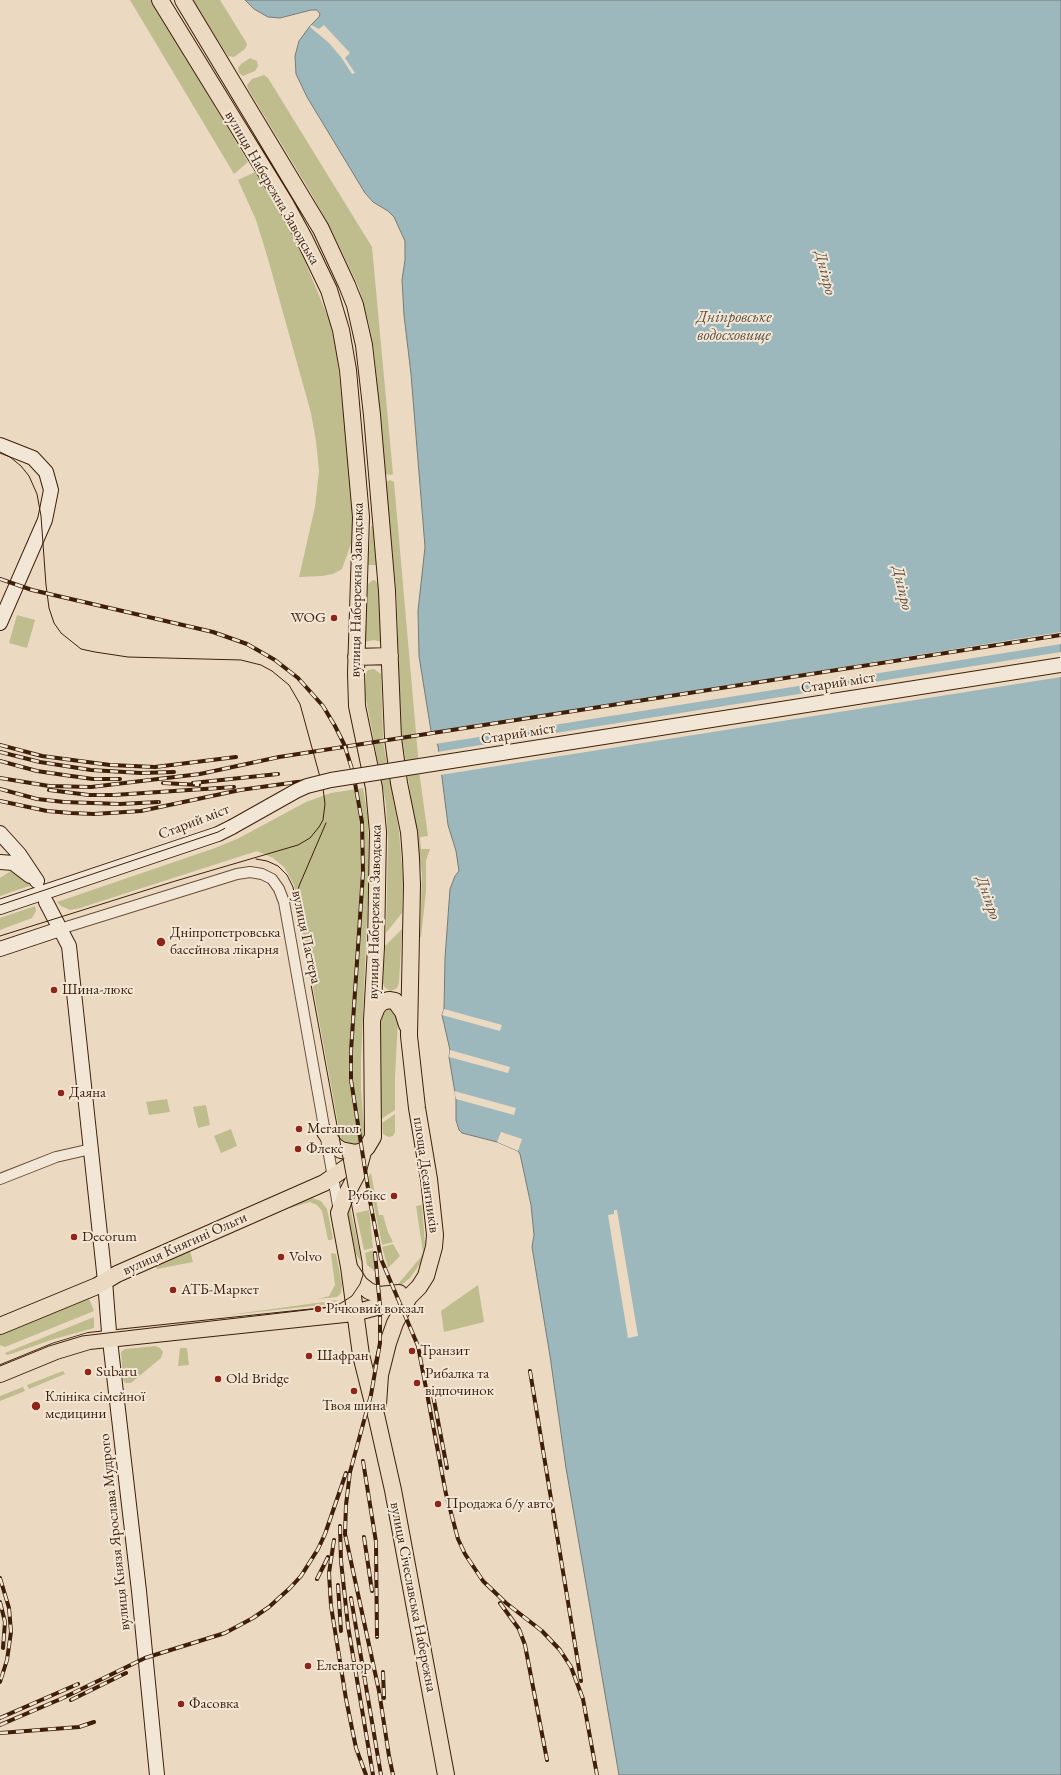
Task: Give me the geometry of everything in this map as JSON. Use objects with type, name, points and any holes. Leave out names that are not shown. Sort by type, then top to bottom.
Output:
[{"type":"main road","name":"вулиця Набережна Заводська","points":[[160,0],[286,205],[320,269],[336,311],[348,370],[361,517],[356,657],[357,706],[374,788],[378,832],[376,947],[372,1020],[373,1136],[363,1151]]},
{"type":"main road","name":"вулиця Набережна Заводська","points":[[183,0],[304,197],[337,262],[355,305],[364,345],[368,367],[386,591],[390,656],[390,703],[393,738],[408,832],[412,885],[409,1036],[417,1108]]},
{"type":"main road","points":[[0,445],[34,458],[46,472],[51,490],[45,520],[0,622]]},
{"type":"main road","points":[[359,572],[375,575],[380,579],[386,591]]},
{"type":"main road","points":[[356,657],[390,656]]},
{"type":"main road","name":"Старий міст","points":[[0,907],[218,834],[296,791],[307,786],[331,780],[1061,664]]},
{"type":"main road","points":[[0,833],[19,854],[37,882],[13,863],[0,862]]},
{"type":"main road","name":"вулиця Князя Ярослава Мудрого","points":[[46,902],[69,946],[158,1775]]},
{"type":"main road","name":"вулиця Пастера","points":[[0,949],[60,929]]},
{"type":"main road","points":[[372,1020],[377,1007],[382,1002],[389,1000],[395,1002],[403,1012],[409,1036]]},
{"type":"main road","name":"площа Десантників","points":[[409,1297],[419,1287],[426,1276],[432,1259],[435,1234],[429,1179],[417,1108]]},
{"type":"main road","points":[[325,1132],[335,1146],[341,1150],[356,1153],[363,1151]]},
{"type":"main road","points":[[354,1313],[349,1267],[339,1213],[345,1197],[357,1174],[363,1151]]},
{"type":"main road","name":"вулиця Княгині Ольги","points":[[0,1326],[97,1286],[116,1274],[333,1178],[351,1164],[363,1151]]},
{"type":"main road","points":[[349,1267],[360,1284],[369,1291],[379,1295],[392,1295],[404,1291],[426,1276]]},
{"type":"main road","points":[[0,1374],[66,1348],[89,1341],[354,1313],[409,1297]]},
{"type":"main road","name":"вулиця Січеславська Набережна","points":[[377,1419],[378,1389],[385,1353],[395,1323],[409,1297]]},
{"type":"main road","name":"вулиця Січеславська Набережна","points":[[354,1313],[360,1355],[377,1419],[393,1490],[446,1775]]},
{"type":"street","name":"вулиця Пастера","points":[[60,929],[238,874],[250,872],[262,874],[272,879],[279,889],[284,902],[339,1213]]},
{"type":"street","points":[[0,1179],[56,1157],[91,1149]]},
{"type":"shaded area","points":[[130,0],[151,0],[248,162],[234,174]]},
{"type":"shaded area","points":[[192,0],[220,0],[246,42],[247,45],[245,49],[234,57],[228,56]]},
{"type":"shaded area","points":[[250,58],[257,61],[258,66],[255,71],[243,76],[239,73],[238,68]]},
{"type":"shaded area","points":[[264,75],[268,78],[372,247],[393,474],[391,475],[385,474],[374,351],[369,324],[359,288],[332,231],[311,193],[248,89],[247,85],[252,79]]},
{"type":"shaded area","points":[[255,172],[297,242],[330,322],[336,347],[352,492],[353,538],[342,569],[333,574],[322,576],[299,577],[315,507],[319,471],[316,441],[311,413],[268,259],[256,220],[238,180]]},
{"type":"shaded area","points":[[390,480],[394,482],[420,778],[428,836],[420,837],[421,849],[430,849],[426,861],[426,891],[421,937],[422,874],[400,722],[397,602],[386,482]]},
{"type":"shaded area","points":[[371,526],[373,526],[376,565],[368,565]]},
{"type":"shaded area","points":[[373,580],[376,581],[378,585],[381,642],[374,640],[365,642],[368,584]]},
{"type":"shaded area","points":[[17,615],[35,620],[27,648],[9,643]]},
{"type":"shaded area","points":[[374,669],[381,674],[383,741],[399,832],[403,878],[402,913],[386,933],[388,842],[386,804],[365,694],[366,673],[368,670]]},
{"type":"shaded area","points":[[363,788],[368,818],[369,870],[361,1060],[361,1089],[364,1129],[363,1137],[353,1146],[342,1145],[294,885],[284,867],[273,858],[257,851],[80,908],[70,910],[61,906],[57,902],[215,848],[239,838],[306,802],[331,793]]},
{"type":"shaded area","points":[[11,871],[21,872],[32,885],[0,896],[0,878]]},
{"type":"shaded area","points":[[35,906],[36,911],[32,918],[0,930],[0,918]]},
{"type":"shaded area","points":[[402,929],[399,983],[397,988],[391,991],[385,988],[383,983],[385,946]]},
{"type":"shaded area","points":[[390,1009],[393,1010],[398,1018],[395,1110],[381,1119],[381,1018],[383,1012]]},
{"type":"shaded area","points":[[167,1099],[170,1112],[149,1115],[146,1102]]},
{"type":"shaded area","points":[[206,1105],[210,1125],[198,1128],[193,1107]]},
{"type":"shaded area","points":[[395,1114],[395,1132],[393,1136],[388,1137],[383,1134],[382,1123]]},
{"type":"shaded area","points":[[231,1129],[237,1146],[221,1153],[214,1136]]},
{"type":"shaded area","points":[[371,1173],[379,1215],[383,1215],[388,1232],[393,1242],[382,1245],[368,1177]]},
{"type":"shaded area","points":[[312,1198],[321,1201],[327,1209],[333,1238],[331,1240],[328,1240],[322,1211],[317,1205],[310,1202],[290,1208]]},
{"type":"shaded area","points":[[422,1205],[425,1244],[422,1261],[410,1278],[399,1287],[398,1284],[421,1257],[423,1252],[416,1206]]},
{"type":"shaded area","points":[[350,1207],[362,1263],[356,1254],[348,1217]]},
{"type":"shaded area","points":[[369,1210],[373,1248],[364,1250],[356,1213]]},
{"type":"shaded area","points":[[393,1244],[400,1256],[388,1268],[382,1247]]},
{"type":"shaded area","points":[[373,1250],[375,1271],[367,1265],[365,1253]]},
{"type":"shaded area","points":[[190,1251],[193,1262],[157,1269],[156,1265]]},
{"type":"shaded area","points":[[332,1253],[336,1254],[342,1285],[341,1293],[337,1297],[318,1299],[329,1296],[335,1285]]},
{"type":"shaded area","points":[[478,1285],[484,1322],[444,1332],[441,1311]]},
{"type":"shaded area","points":[[88,1296],[94,1311],[5,1347],[0,1345],[0,1332]]},
{"type":"shaded area","points":[[338,1300],[331,1304],[221,1316]]},
{"type":"shaded area","points":[[94,1317],[94,1328],[54,1339],[11,1354],[7,1355],[5,1353]]},
{"type":"shaded area","points":[[155,1346],[160,1348],[163,1352],[161,1358],[131,1383],[125,1383],[123,1379],[121,1352],[125,1349]]},
{"type":"shaded area","points":[[180,1348],[187,1348],[189,1365],[178,1366]]},
{"type":"shaded area","points":[[63,1371],[65,1374],[29,1389],[27,1385]]},
{"type":"shaded area","points":[[23,1387],[25,1391],[0,1401],[0,1396]]},
{"type":"water","name":"Дніпровське водосховище","points":[[245,0],[1061,0],[1061,1775],[619,1775],[566,1468],[550,1356],[532,1247],[534,1235],[531,1205],[520,1154],[518,1151],[497,1142],[462,1133],[459,1130],[456,1120],[456,1099],[449,1057],[450,1050],[442,1015],[444,1009],[445,958],[450,889],[455,876],[459,871],[456,851],[448,825],[438,746],[431,731],[419,656],[418,611],[425,547],[411,374],[404,315],[402,280],[405,260],[405,241],[394,217],[388,211],[373,202],[365,193],[307,97],[296,74],[295,56],[299,41],[320,14],[317,10],[311,10],[280,18],[268,17],[254,9]]},
{"type":"pier","points":[[311,25],[319,29],[324,25],[350,53],[345,58],[355,73],[352,74],[341,57],[329,43],[310,27]]},
{"type":"pier","points":[[1061,632],[1061,644],[435,744],[430,733]]},
{"type":"pier","points":[[1061,652],[1061,677],[440,775],[437,752]]},
{"type":"pier","points":[[444,1009],[502,1025],[500,1031],[442,1015]]},
{"type":"pier","points":[[450,1050],[510,1067],[508,1073],[449,1057]]},
{"type":"pier","points":[[454,1091],[516,1108],[514,1115],[456,1099]]},
{"type":"pier","points":[[501,1132],[522,1139],[518,1151],[497,1142]]},
{"type":"pier","points":[[614,1210],[617,1210],[638,1336],[628,1338],[608,1215],[614,1214]]},
{"type":"tram line","points":[[0,452],[10,457],[21,466],[29,476],[37,494],[41,516],[49,608],[54,623],[61,633],[81,649],[95,652],[128,657],[241,660],[261,665],[272,671],[289,685],[300,704],[323,788],[325,804],[323,820],[319,827],[310,838],[298,845],[172,882],[0,936]]},
{"type":"tram line","points":[[0,905],[218,832],[295,790],[315,782],[1061,663]]},
{"type":"tram line","points":[[296,897],[299,886],[326,823]]},
{"type":"tram line","points":[[0,1366],[49,1346],[82,1336],[332,1307],[352,1296],[360,1284],[363,1275],[362,1261],[293,887],[287,875],[278,866],[267,861],[256,859]]},
{"type":"railway","points":[[0,579],[32,590],[213,632],[247,644],[275,660],[298,678],[323,706],[344,744],[353,772],[362,822],[363,873],[351,1051],[351,1080],[370,1201],[381,1259],[418,1346],[446,1494],[458,1539],[465,1554],[483,1581],[506,1603],[542,1631],[560,1650],[571,1667],[583,1699],[597,1775]]},
{"type":"railway","points":[[0,778],[49,786],[91,787],[200,774],[279,757],[1061,635]]},
{"type":"railway","points":[[0,801],[47,811],[71,813],[94,814],[141,811],[240,790],[297,782],[326,780],[1061,664]]},
{"type":"railway","points":[[0,745],[42,756],[110,765],[155,767],[236,757]]},
{"type":"railway","points":[[0,752],[40,762],[91,770],[141,773],[174,772]]},
{"type":"railway","points":[[0,761],[37,771],[93,779],[120,779]]},
{"type":"railway","points":[[193,783],[278,774]]},
{"type":"railway","points":[[163,783],[199,785]]},
{"type":"railway","points":[[49,790],[89,795],[114,795],[234,787]]},
{"type":"railway","points":[[0,789],[37,799],[64,802],[120,804],[159,802]]},
{"type":"railway","points":[[375,1253],[380,1306],[380,1343],[371,1395],[350,1472],[346,1505],[345,1534],[379,1691],[393,1775]]},
{"type":"railway","points":[[530,1371],[581,1681]]},
{"type":"railway","points":[[433,1395],[447,1468]]},
{"type":"railway","points":[[363,1461],[376,1542],[377,1637]]},
{"type":"railway","points":[[0,1725],[63,1698],[145,1658],[225,1633],[253,1618],[269,1607],[301,1576],[318,1549],[325,1534],[346,1473]]},
{"type":"railway","points":[[340,1526],[341,1561],[348,1626],[373,1775]]},
{"type":"railway","points":[[364,1537],[372,1591]]},
{"type":"railway","points":[[334,1540],[329,1573],[331,1606],[346,1699],[356,1748],[366,1775]]},
{"type":"railway","points":[[317,1579],[328,1557]]},
{"type":"railway","points":[[0,1578],[9,1608],[11,1632],[7,1660],[0,1682]]},
{"type":"railway","points":[[338,1585],[341,1631]]},
{"type":"railway","points":[[351,1598],[381,1775]]},
{"type":"railway","points":[[0,1602],[5,1622],[3,1648]]},
{"type":"railway","points":[[500,1603],[519,1629],[525,1645],[547,1760]]},
{"type":"railway","points":[[383,1672],[384,1698]]},
{"type":"railway","points":[[71,1700],[126,1673]]},
{"type":"railway","points":[[0,1718],[78,1684]]},
{"type":"railway","points":[[0,1733],[79,1727],[94,1722]]},
{"type":"place","name":"WOG","points":[[334,618]]},
{"type":"place","name":"Дніпропетровська басейнова лікарня","points":[[161,942]]},
{"type":"place","name":"Шина-люкс","points":[[54,990]]},
{"type":"place","name":"Даяна","points":[[61,1093]]},
{"type":"place","name":"Мегапол","points":[[299,1129]]},
{"type":"place","name":"Флекс","points":[[298,1149]]},
{"type":"place","name":"Рубікс","points":[[394,1196]]},
{"type":"place","name":"Decorum","points":[[74,1237]]},
{"type":"place","name":"Volvo","points":[[281,1257]]},
{"type":"place","name":"АТБ-Маркет","points":[[173,1290]]},
{"type":"place","name":"Річковий вокзал","points":[[318,1309]]},
{"type":"place","name":"Транзит","points":[[412,1351]]},
{"type":"place","name":"Шафран","points":[[309,1356]]},
{"type":"place","name":"Subaru","points":[[88,1372]]},
{"type":"place","name":"Old Bridge","points":[[218,1379]]},
{"type":"place","name":"Рибалка та відпочинок","points":[[417,1383]]},
{"type":"place","name":"Твоя шина","points":[[354,1391]]},
{"type":"place","name":"Клініка сімейної медицини","points":[[36,1406]]},
{"type":"place","name":"Продажа б/у авто","points":[[438,1504]]},
{"type":"place","name":"Елеватор","points":[[308,1666]]},
{"type":"place","name":"Фасовка","points":[[181,1704]]},
{"type":"water label","name":"Дніпро","points":[[825,273]]},
{"type":"water label","name":"Дніпро","points":[[902,588]]},
{"type":"water label","name":"Дніпро","points":[[988,898]]}]
